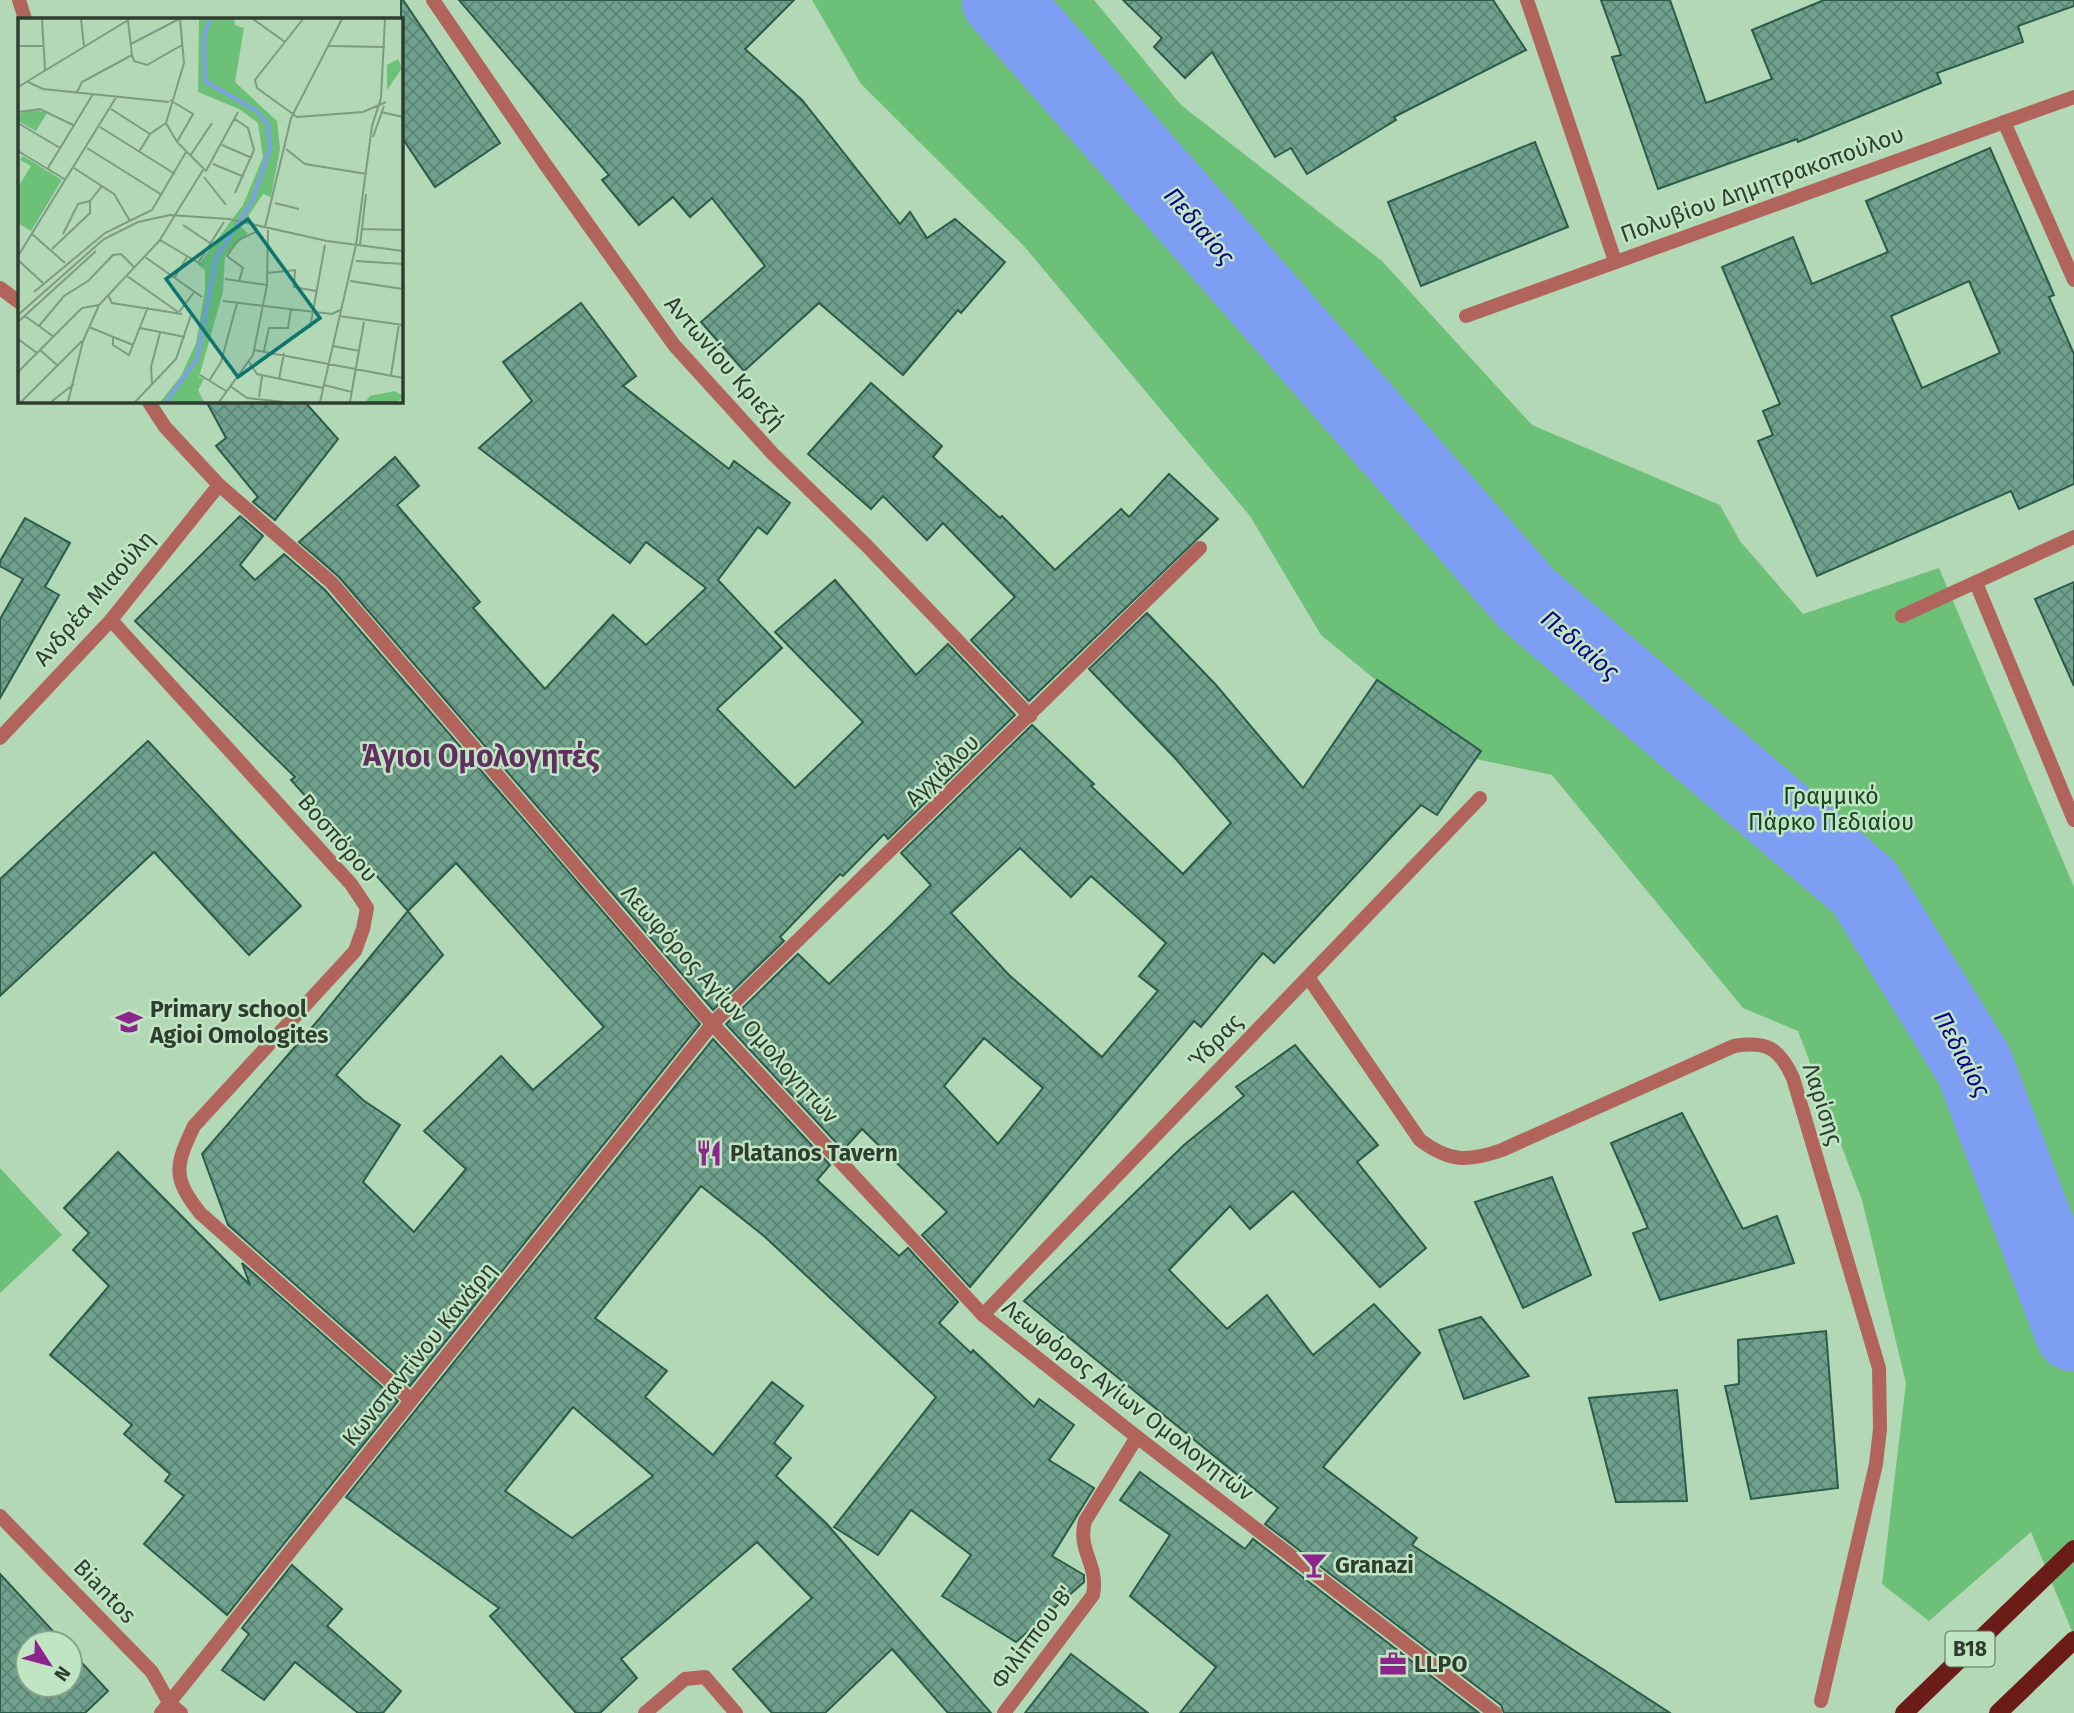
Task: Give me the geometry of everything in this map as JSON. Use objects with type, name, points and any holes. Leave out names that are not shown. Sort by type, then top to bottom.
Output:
[{"type":"main road","name":"B18","points":[[1904,1713],[2074,1549]]},
{"type":"main road","points":[[1998,1713],[2074,1640]]},
{"type":"street","points":[[19,0],[25,18]]},
{"type":"street","name":"Αντωνίου Κριεζή","points":[[433,0],[545,164],[674,345],[772,453],[867,546],[1030,716]]},
{"type":"street","points":[[1527,0],[1615,261]]},
{"type":"street","name":"Πολυβίου Δημητρακοπούλου","points":[[1466,316],[2074,96]]},
{"type":"street","points":[[2004,122],[2074,280]]},
{"type":"street","points":[[0,288],[18,301]]},
{"type":"street","name":"Λεωφόρος Αγίων Ομολογητών","points":[[149,402],[165,427],[219,485],[332,583],[713,1023],[983,1315],[1495,1713]]},
{"type":"street","name":"Ανδρέα Μιαούλη","points":[[0,738],[110,620],[219,485]]},
{"type":"street","points":[[1902,616],[2074,537]]},
{"type":"street","name":"Αγχιάλου","points":[[713,1023],[1200,548]]},
{"type":"street","points":[[1976,583],[2074,820]]},
{"type":"street","name":"Βοσπόρου","points":[[110,620],[351,884],[367,908],[355,951],[194,1126],[182,1151],[178,1175],[186,1195],[200,1213],[411,1400]]},
{"type":"street","name":"Ύδρας","points":[[983,1315],[1480,798]]},
{"type":"street","name":"Λαρίσης","points":[[1308,977],[1420,1140],[1434,1151],[1452,1158],[1484,1156],[1502,1150],[1734,1046],[1754,1043],[1772,1048],[1786,1061],[1879,1368],[1880,1429],[1876,1464],[1821,1701]]},
{"type":"street","name":"Κωνσταντίνου Κανάρη","points":[[171,1710],[411,1400],[713,1023]]},
{"type":"street","name":"Φιλίππου Β'","points":[[1004,1713],[1093,1595],[1096,1581],[1081,1535],[1085,1521],[1137,1437]]},
{"type":"street","name":"Biantos","points":[[0,1516],[152,1672],[171,1710]]},
{"type":"street","points":[[645,1713],[685,1679],[705,1677],[736,1713]]},
{"type":"green space","name":"Γραμμικό Πάρκο Πεδιαίου","points":[[812,0],[1094,0],[1181,105],[1382,261],[1532,425],[1720,505],[1740,541],[1803,614],[1939,568],[2074,887],[2074,1636],[2031,1532],[1929,1621],[1882,1584],[1906,1383],[1862,1200],[1798,1031],[1743,1008],[1552,775],[1471,758],[1321,635],[1250,516],[1023,245],[861,84]]},
{"type":"green space","points":[[0,1168],[62,1235],[0,1293]]},
{"type":"building","points":[[403,0],[500,143],[435,187],[402,138]]},
{"type":"building","points":[[459,0],[794,0],[745,49],[802,100],[900,224],[910,212],[927,238],[955,219],[1005,262],[961,313],[958,310],[903,375],[819,303],[744,371],[701,322],[765,266],[712,198],[690,217],[673,197],[639,225],[602,180],[609,175]]},
{"type":"building","points":[[1123,0],[1493,0],[1526,50],[1394,117],[1396,120],[1307,174],[1291,148],[1275,157],[1212,52],[1185,78],[1154,47],[1162,38]]},
{"type":"building","points":[[1601,0],[1670,0],[1706,103],[1772,79],[1752,30],[1824,0],[2074,0],[2074,6],[2018,26],[2023,42],[1937,73],[1941,83],[1798,142],[1797,139],[1658,189],[1612,57],[1621,55]]},
{"type":"building","points":[[1535,142],[1568,227],[1421,286],[1388,202]]},
{"type":"building","points":[[1990,148],[2054,295],[2049,297],[2074,354],[2074,484],[2019,509],[2011,491],[1817,576],[1758,441],[1773,435],[1763,411],[1780,404],[1722,267],[1793,237],[1812,284],[1888,252],[1866,201]],"holes":[[[1969,281],[2000,353],[1922,388],[1891,316]]]},
{"type":"building","points":[[581,303],[636,376],[623,386],[729,469],[734,461],[790,503],[767,534],[758,527],[718,580],[782,648],[717,709],[795,788],[863,722],[775,632],[835,580],[916,675],[948,644],[1015,715],[888,839],[884,834],[843,876],[840,874],[780,937],[784,941],[713,1010],[339,577],[299,542],[395,457],[419,486],[397,505],[480,602],[473,608],[545,689],[613,615],[646,645],[706,588],[646,542],[630,563],[479,448],[532,401],[503,362]]},
{"type":"building","points":[[871,383],[942,446],[933,457],[1000,518],[1002,516],[1055,570],[1121,509],[1129,517],[1169,474],[1218,519],[1029,701],[971,640],[1015,597],[943,523],[927,540],[883,496],[871,509],[808,454]]},
{"type":"building","points":[[207,402],[305,402],[338,439],[275,520],[253,502],[258,497],[216,446],[226,438]]},
{"type":"building","points":[[240,516],[263,536],[240,565],[255,580],[284,554],[325,590],[700,1024],[410,1386],[228,1225],[202,1154],[408,911],[291,780],[295,777],[135,621]],"holes":[[[456,863],[604,1027],[533,1090],[501,1056],[424,1131],[466,1169],[414,1232],[363,1182],[400,1125],[363,1100],[336,1075],[443,955],[408,911]]]},
{"type":"building","points":[[25,518],[70,543],[45,587],[59,595],[0,698],[0,619],[23,579],[0,566],[0,561]]},
{"type":"building","points":[[2074,582],[2074,686],[2035,599]]},
{"type":"building","points":[[1147,613],[1216,685],[1303,788],[1377,680],[1481,751],[1437,815],[1421,805],[1274,963],[1263,953],[1201,1027],[1194,1021],[970,1287],[922,1235],[947,1212],[862,1129],[843,1150],[726,1024],[798,954],[829,984],[890,926],[931,885],[901,853],[1032,725],[1183,874],[1231,823],[1175,758],[1089,669]],"holes":[[[1020,848],[1071,897],[1091,876],[1166,943],[1139,976],[1158,991],[1102,1057],[1009,975],[951,913]],[[984,1038],[1043,1088],[998,1144],[944,1086]]]},
{"type":"building","points":[[148,741],[301,906],[249,955],[154,852],[0,996],[0,879]]},
{"type":"building","points":[[713,1039],[830,1165],[817,1180],[899,1256],[908,1248],[958,1302],[939,1323],[971,1353],[973,1350],[1034,1407],[1039,1399],[1074,1425],[1049,1460],[1094,1488],[1052,1556],[1084,1575],[1084,1582],[1016,1642],[942,1596],[971,1555],[911,1510],[878,1555],[834,1527],[936,1397],[764,1236],[701,1186],[595,1318],[667,1371],[645,1397],[713,1455],[772,1382],[803,1406],[774,1443],[791,1458],[776,1476],[827,1524],[991,1713],[948,1713],[892,1649],[825,1713],[772,1713],[733,1669],[812,1598],[757,1542],[621,1659],[637,1678],[600,1713],[576,1713],[490,1616],[499,1608],[346,1497]],"holes":[[[573,1407],[653,1476],[572,1538],[505,1491]]]},
{"type":"building","points":[[1295,1045],[1378,1145],[1357,1162],[1426,1248],[1380,1287],[1293,1191],[1250,1229],[1230,1206],[1169,1270],[1227,1329],[1267,1295],[1313,1355],[1374,1304],[1420,1353],[1323,1467],[1417,1538],[1412,1545],[1670,1713],[1504,1713],[1501,1705],[1265,1524],[1278,1508],[1024,1301],[1184,1145],[1244,1096],[1236,1087]]},
{"type":"building","points":[[1682,1113],[1743,1229],[1777,1216],[1794,1263],[1660,1300],[1633,1233],[1648,1228],[1611,1143]]},
{"type":"building","points":[[118,1152],[250,1285],[242,1263],[398,1401],[227,1615],[144,1544],[184,1496],[165,1481],[170,1474],[124,1434],[132,1425],[50,1355],[109,1286],[73,1250],[89,1233],[64,1208]]},
{"type":"building","points":[[1552,1177],[1591,1275],[1523,1308],[1475,1202]]},
{"type":"building","points":[[1481,1317],[1529,1376],[1464,1399],[1439,1330]]},
{"type":"building","points":[[1826,1331],[1838,1488],[1751,1499],[1725,1386],[1739,1384],[1738,1340]]},
{"type":"building","points":[[1677,1390],[1687,1501],[1616,1502],[1589,1398]]},
{"type":"building","points":[[1140,1472],[1245,1549],[1253,1539],[1479,1713],[1180,1713],[1216,1667],[1130,1596],[1170,1535],[1120,1500]]},
{"type":"building","points":[[292,1565],[342,1609],[327,1626],[401,1691],[383,1713],[358,1713],[295,1662],[264,1700],[222,1670],[249,1634],[242,1628]]},
{"type":"building","points":[[0,1574],[51,1629],[14,1629],[14,1699],[84,1699],[84,1665],[108,1691],[85,1713],[0,1713]]},
{"type":"building","points":[[1071,1654],[1148,1713],[1025,1713]]},
{"type":"waterway","name":"Πεδιαίος","points":[[1001,0],[1527,599],[1864,887],[1974,1065],[2074,1332]]},
{"type":"place","name":"Primary school Agioi Omologites","points":[[129,1022]]},
{"type":"place","name":"Platanos Tavern","points":[[709,1153]]},
{"type":"place","name":"Granazi","points":[[1314,1565]]},
{"type":"place","name":"LLPO","points":[[1393,1664]]},
{"type":"district","name":"Άγιοι Ομολογητές","points":[[480,756]]}]
